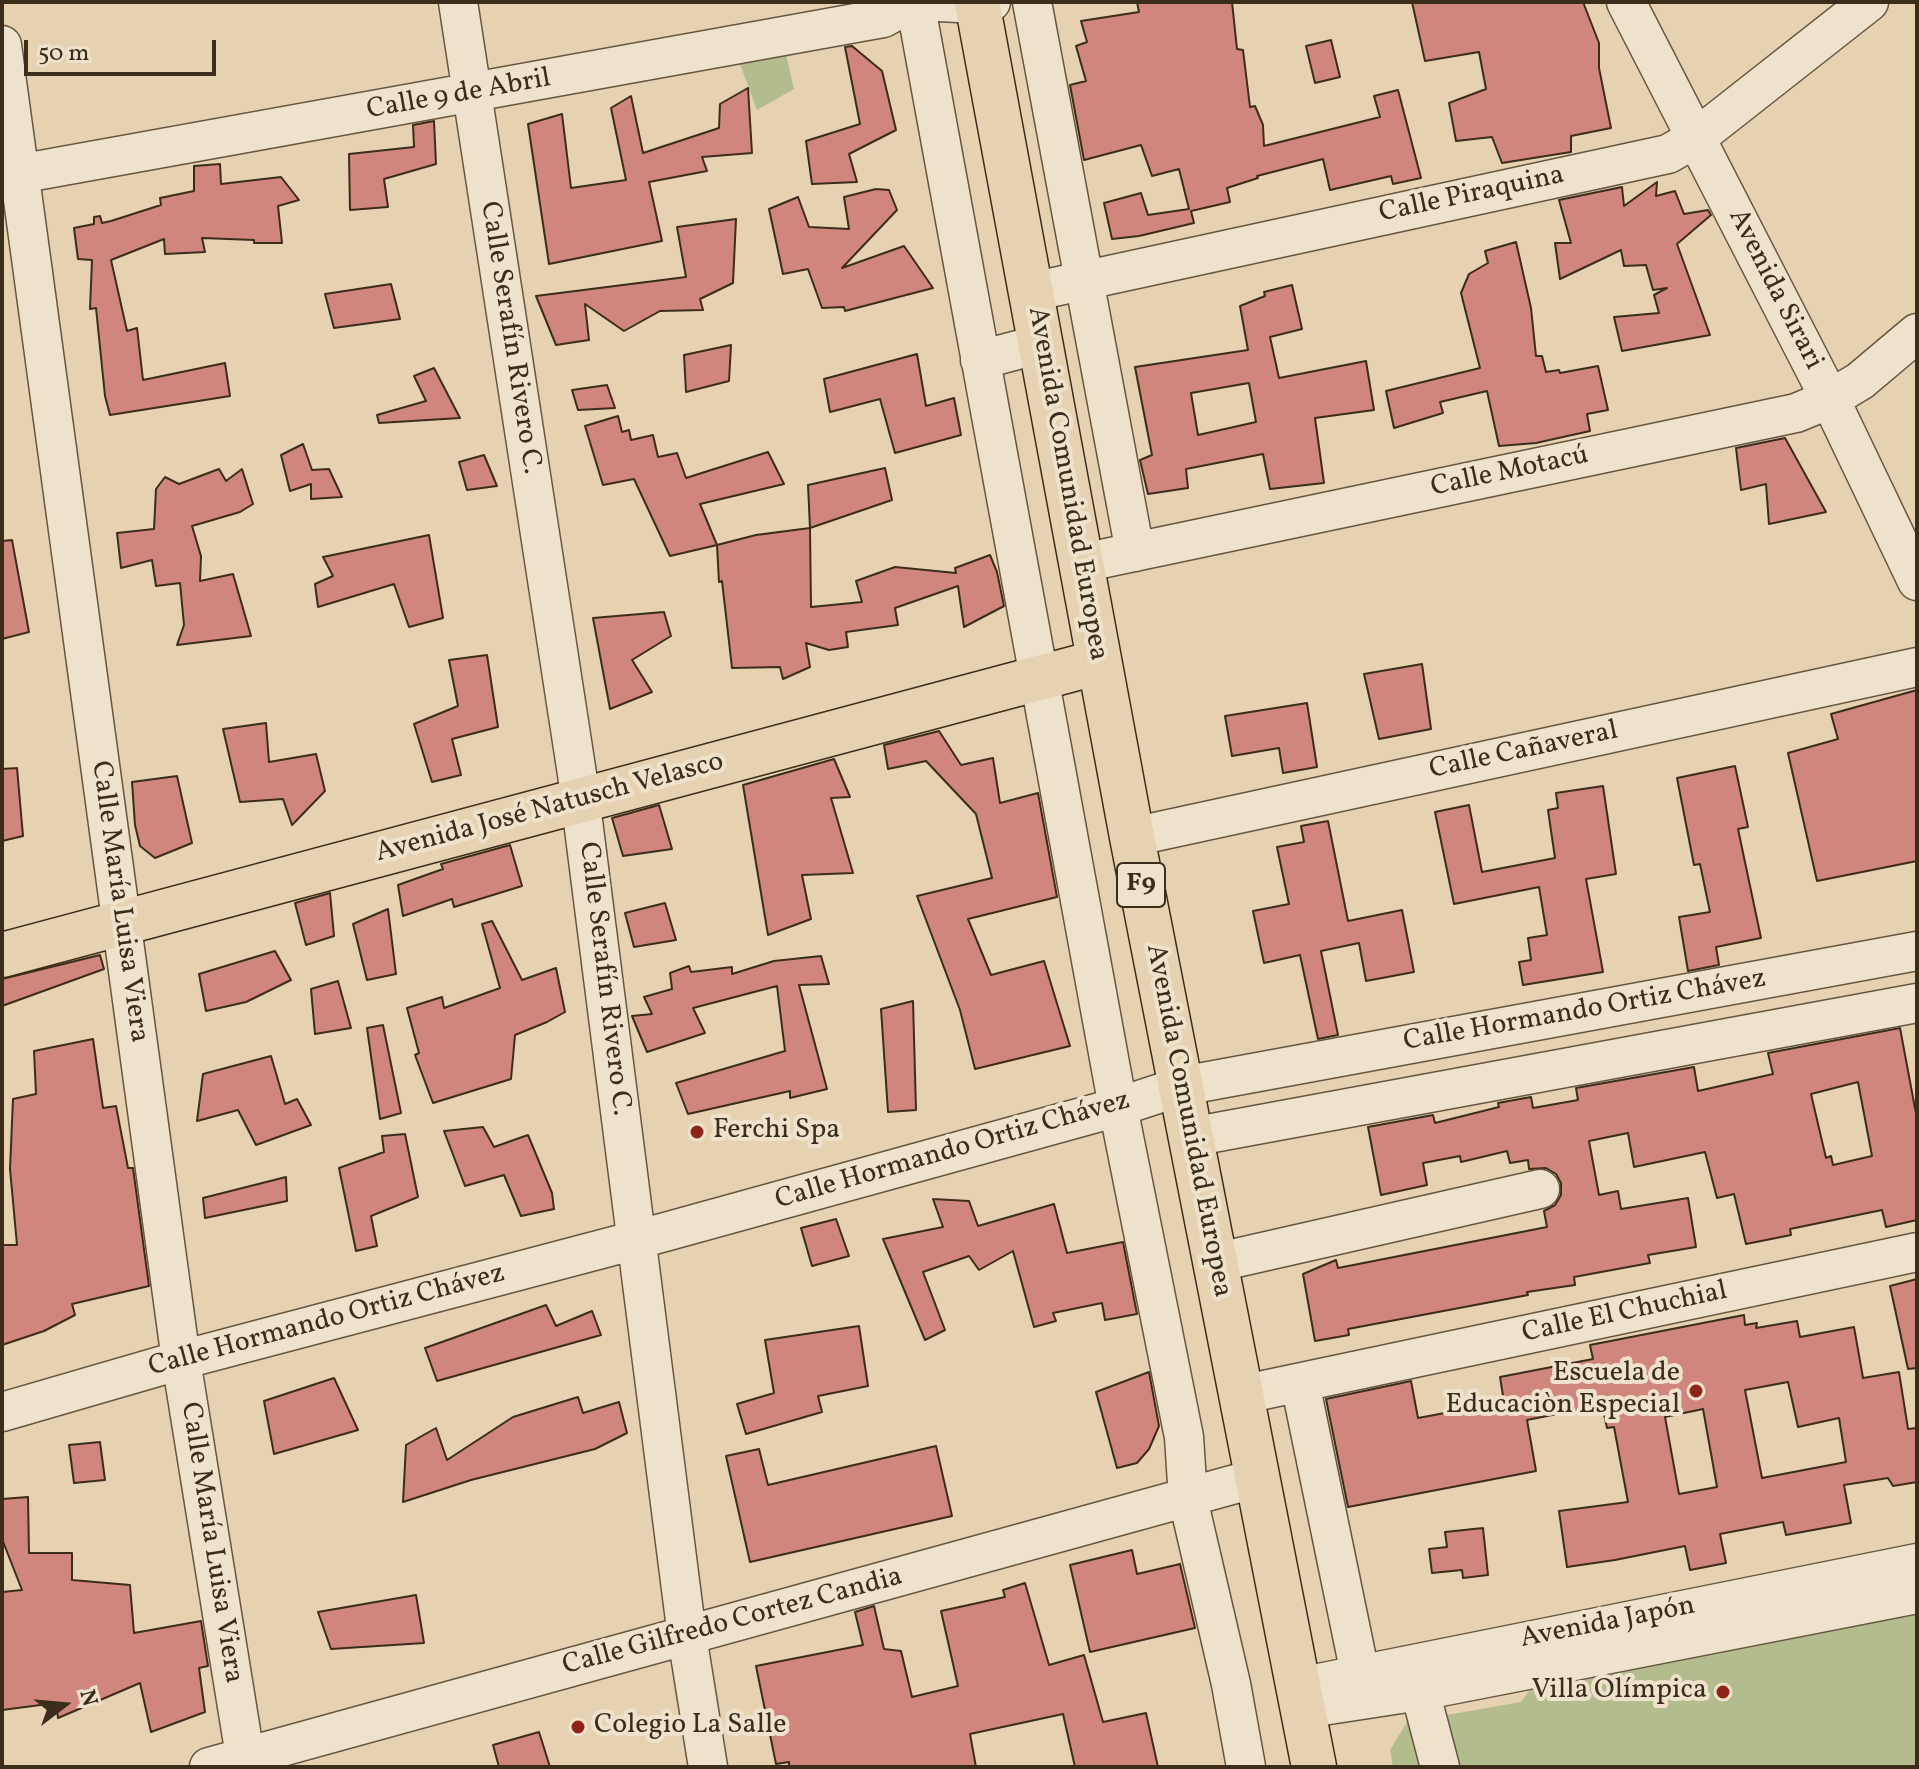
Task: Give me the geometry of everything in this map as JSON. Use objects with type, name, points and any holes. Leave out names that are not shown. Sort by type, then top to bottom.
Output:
[{"type":"main road","name":"Avenida Comunidad Europea","points":[[971,3],[1031,292],[1096,650],[1314,1767]]},
{"type":"main road","name":"Avenida José Natusch Velasco","points":[[2,926],[118,909],[1096,650]]},
{"type":"main road","name":"Avenida José Natusch Velasco","points":[[2,955],[118,909]]},
{"type":"street","name":"Calle Serafín Rivero C.","points":[[458,2],[578,788],[687,1636],[708,1767]]},
{"type":"street","name":"Calle 9 de Abril","points":[[470,82],[828,2]]},
{"type":"street","name":"Calle 9 de Abril","points":[[9,163],[470,82],[883,18],[913,2]]},
{"type":"street","points":[[913,2],[1118,1107],[1184,1437],[1188,1499],[1231,1684],[1246,1767]]},
{"type":"street","points":[[1032,2],[1135,552]]},
{"type":"street","name":"Avenida Sirari","points":[[1626,2],[1830,399],[1917,581]]},
{"type":"street","name":"Calle Piraquina","points":[[1031,292],[1668,154],[1696,138],[1869,2]]},
{"type":"street","name":"Calle María Luisa Viera","points":[[2,45],[9,163],[181,1360],[227,1762]]},
{"type":"street","name":"Calle Motacú","points":[[1082,563],[1796,413],[1830,399],[1860,381],[1917,333]]},
{"type":"street","points":[[980,360],[1040,344]]},
{"type":"street","name":"Calle Cañaveral","points":[[1132,837],[1917,667]]},
{"type":"street","name":"Calle Hormando Ortiz Chávez","points":[[2,1412],[181,1360],[636,1240],[1118,1107],[1182,1086],[1917,951]]},
{"type":"street","points":[[1191,1137],[1917,1003]]},
{"type":"street","points":[[1214,1263],[1540,1189]]},
{"type":"street","name":"Calle El Chuchial","points":[[1240,1395],[1917,1252]]},
{"type":"street","points":[[1300,1383],[1363,1686]]},
{"type":"street","name":"Calle Gilfredo Cortez Candia","points":[[227,1762],[1257,1478]]},
{"type":"street","name":"Avenida Japón","points":[[1301,1698],[1917,1563]]},
{"type":"street","name":"Avenida Japón","points":[[1363,1686],[1420,1691],[1917,1594]]},
{"type":"street","points":[[1420,1691],[1440,1767]]},
{"type":"green space","points":[[784,46],[794,89],[757,110],[737,56]]},
{"type":"green space","name":"Villa Olímpica","points":[[1917,1611],[1917,1767],[1393,1767],[1390,1750],[1407,1722],[1521,1702],[1535,1683]]},
{"type":"building","points":[[1137,2],[1232,2],[1237,49],[1243,50],[1250,107],[1255,106],[1263,125],[1264,146],[1380,117],[1374,96],[1398,90],[1421,178],[1393,184],[1391,176],[1330,190],[1323,159],[1257,176],[1227,188],[1230,202],[1191,211],[1194,223],[1112,239],[1104,203],[1141,193],[1148,215],[1189,209],[1179,169],[1152,176],[1141,145],[1084,160],[1070,85],[1086,81],[1076,46],[1087,42],[1081,21],[1139,12]]},
{"type":"building","points":[[1412,2],[1583,2],[1599,43],[1599,68],[1611,128],[1571,136],[1571,152],[1502,163],[1492,137],[1456,141],[1449,103],[1486,89],[1479,52],[1425,61]]},
{"type":"building","points":[[1331,40],[1340,77],[1315,83],[1306,46]]},
{"type":"building","points":[[852,46],[882,71],[896,130],[849,154],[857,182],[812,184],[806,141],[860,124],[845,47]]},
{"type":"building","points":[[748,88],[752,153],[702,157],[707,171],[649,182],[662,241],[549,264],[528,124],[562,114],[571,188],[626,180],[611,108],[631,96],[643,153],[719,128],[720,104]]},
{"type":"building","points":[[434,121],[436,164],[384,179],[388,207],[350,210],[349,154],[414,147],[413,125]]},
{"type":"building","points":[[220,164],[221,184],[281,177],[299,200],[278,206],[282,243],[202,238],[205,252],[165,254],[164,239],[111,260],[127,331],[137,328],[143,380],[225,363],[230,396],[110,415],[105,396],[96,308],[90,309],[92,260],[78,259],[74,228],[94,224],[94,217],[100,216],[102,223],[111,221],[161,205],[160,198],[194,191],[194,166]]},
{"type":"building","points":[[1657,182],[1656,196],[1675,191],[1684,214],[1708,210],[1711,215],[1677,244],[1710,335],[1622,351],[1614,317],[1659,313],[1654,295],[1667,288],[1653,290],[1646,265],[1624,266],[1621,250],[1560,279],[1555,243],[1571,243],[1559,200],[1622,187],[1624,206]]},
{"type":"building","points":[[876,189],[889,190],[897,210],[842,268],[904,246],[933,288],[845,311],[844,307],[822,308],[808,269],[783,274],[769,209],[798,197],[809,227],[849,229],[844,197]]},
{"type":"building","points":[[736,219],[733,283],[700,299],[703,310],[660,311],[624,331],[585,304],[589,340],[556,345],[536,296],[686,277],[677,227]]},
{"type":"building","points":[[1516,242],[1531,308],[1536,356],[1542,356],[1546,372],[1559,370],[1560,373],[1598,366],[1608,410],[1587,414],[1590,431],[1536,443],[1499,446],[1487,391],[1440,402],[1443,413],[1394,428],[1386,391],[1480,368],[1461,293],[1469,274],[1488,263],[1485,251]]},
{"type":"building","points":[[391,284],[400,319],[334,328],[325,294]]},
{"type":"building","points":[[1292,285],[1302,329],[1270,337],[1279,378],[1366,361],[1374,410],[1315,418],[1324,483],[1270,489],[1263,454],[1186,469],[1188,488],[1148,494],[1140,460],[1152,455],[1135,367],[1248,350],[1240,306],[1265,296],[1264,292]],"holes":[[[1249,383],[1256,422],[1198,435],[1191,393]]]},
{"type":"building","points":[[731,345],[729,381],[686,392],[684,355]]},
{"type":"building","points":[[917,354],[926,406],[954,398],[961,435],[895,453],[880,399],[830,412],[824,379]]},
{"type":"building","points":[[434,368],[460,418],[379,423],[377,415],[426,401],[414,376]]},
{"type":"building","points":[[607,385],[615,408],[578,410],[572,390]]},
{"type":"building","points":[[618,416],[622,432],[629,430],[631,440],[653,435],[658,457],[677,453],[686,478],[768,452],[784,484],[700,504],[717,545],[670,556],[634,479],[603,485],[585,426]]},
{"type":"building","points":[[1785,438],[1826,512],[1769,524],[1766,484],[1741,490],[1736,448]]},
{"type":"building","points":[[303,444],[312,470],[329,469],[342,497],[311,499],[311,484],[290,491],[281,455]]},
{"type":"building","points":[[484,455],[497,486],[467,490],[459,462]]},
{"type":"building","points":[[885,468],[892,500],[810,528],[808,485]]},
{"type":"building","points":[[219,469],[226,481],[242,469],[253,504],[240,512],[192,526],[201,556],[200,581],[233,574],[251,636],[177,645],[184,625],[180,583],[156,586],[152,560],[121,568],[117,533],[154,529],[156,489],[165,477],[179,484]]},
{"type":"building","points":[[810,528],[811,607],[862,602],[856,581],[895,567],[956,573],[955,568],[990,555],[1004,606],[964,627],[958,586],[895,608],[898,625],[846,632],[848,647],[829,650],[806,643],[810,667],[783,679],[780,667],[732,668],[722,581],[719,582],[717,545],[756,535]]},
{"type":"building","points":[[429,535],[443,618],[409,627],[394,584],[318,607],[315,584],[333,576],[323,557]]},
{"type":"building","points":[[12,540],[29,632],[2,639],[2,541]]},
{"type":"building","points":[[664,612],[671,636],[632,660],[652,692],[610,709],[593,618]]},
{"type":"building","points":[[487,655],[498,727],[452,739],[461,775],[432,782],[414,724],[458,706],[449,660]]},
{"type":"building","points":[[1422,664],[1431,729],[1379,739],[1364,674]]},
{"type":"building","points":[[1917,690],[1917,861],[1817,881],[1788,753],[1838,739],[1831,714]]},
{"type":"building","points":[[1307,703],[1317,767],[1283,773],[1279,748],[1232,756],[1225,716]]},
{"type":"building","points":[[266,723],[269,762],[316,754],[325,791],[292,825],[283,799],[240,802],[223,729]]},
{"type":"building","points":[[939,731],[961,765],[993,758],[1000,803],[1038,793],[1057,897],[968,919],[991,975],[1044,961],[1070,1046],[975,1069],[960,1010],[917,896],[992,878],[976,814],[926,761],[888,769],[884,745]]},
{"type":"building","points":[[834,759],[850,797],[831,798],[853,873],[802,875],[811,919],[768,935],[743,785]]},
{"type":"building","points":[[1735,766],[1748,827],[1738,829],[1761,938],[1716,947],[1719,965],[1688,971],[1679,917],[1710,912],[1700,864],[1694,865],[1677,778]]},
{"type":"building","points":[[17,768],[23,836],[2,841],[2,769]]},
{"type":"building","points":[[177,776],[192,843],[155,858],[140,846],[132,782]]},
{"type":"building","points":[[1603,786],[1616,874],[1586,879],[1603,972],[1523,985],[1519,962],[1531,960],[1528,938],[1547,935],[1539,887],[1454,904],[1435,812],[1469,805],[1482,872],[1555,858],[1548,810],[1558,808],[1556,793]]},
{"type":"building","points":[[659,805],[672,849],[623,856],[612,818]]},
{"type":"building","points":[[1328,821],[1348,921],[1402,910],[1414,972],[1366,981],[1359,943],[1321,951],[1338,1035],[1318,1039],[1300,955],[1264,963],[1253,911],[1289,904],[1277,847],[1304,842],[1301,826]]},
{"type":"building","points":[[510,845],[522,886],[454,907],[452,899],[403,916],[398,885],[443,869],[441,864]]},
{"type":"building","points":[[330,893],[334,936],[306,945],[295,903]]},
{"type":"building","points":[[665,903],[676,940],[634,947],[625,913]]},
{"type":"building","points":[[388,909],[396,974],[367,980],[353,924]]},
{"type":"building","points":[[492,921],[522,980],[556,968],[565,1012],[515,1035],[511,1079],[433,1103],[415,1055],[419,1053],[407,1008],[442,997],[444,1008],[500,988],[482,924]]},
{"type":"building","points":[[275,951],[291,980],[246,1002],[206,1011],[199,974]]},
{"type":"building","points":[[100,955],[104,969],[2,1006],[2,979]]},
{"type":"building","points":[[821,956],[829,984],[799,985],[827,1089],[790,1098],[790,1091],[688,1114],[676,1083],[785,1051],[777,986],[693,1008],[705,1033],[647,1052],[632,1016],[652,1014],[644,997],[672,989],[670,973],[689,966],[691,972],[732,967],[732,974],[774,961]]},
{"type":"building","points":[[338,981],[351,1028],[315,1034],[311,989]]},
{"type":"building","points":[[913,1001],[916,1110],[888,1112],[881,1009]]},
{"type":"building","points":[[383,1025],[401,1113],[380,1119],[367,1028]]},
{"type":"building","points":[[1900,1028],[1917,1119],[1917,1220],[1886,1227],[1882,1210],[1790,1229],[1791,1235],[1746,1244],[1734,1194],[1717,1198],[1705,1152],[1634,1167],[1628,1133],[1589,1141],[1599,1195],[1618,1191],[1621,1209],[1688,1198],[1696,1247],[1648,1255],[1650,1263],[1574,1277],[1575,1285],[1348,1329],[1349,1335],[1315,1341],[1303,1274],[1336,1260],[1338,1268],[1547,1227],[1544,1211],[1555,1205],[1561,1195],[1561,1183],[1556,1174],[1546,1168],[1529,1169],[1528,1160],[1510,1163],[1507,1151],[1461,1162],[1460,1156],[1423,1163],[1427,1185],[1381,1195],[1368,1127],[1433,1115],[1435,1123],[1499,1107],[1498,1103],[1531,1097],[1533,1108],[1578,1100],[1576,1088],[1694,1067],[1698,1091],[1773,1074],[1768,1053]],"holes":[[[1858,1082],[1872,1156],[1833,1165],[1831,1156],[1826,1158],[1811,1094]]]},
{"type":"building","points":[[93,1039],[103,1108],[116,1106],[128,1168],[133,1168],[149,1286],[72,1304],[75,1315],[44,1331],[2,1345],[2,1245],[17,1245],[10,1169],[13,1099],[36,1094],[34,1051]]},
{"type":"building","points":[[271,1056],[285,1104],[297,1099],[311,1125],[256,1145],[238,1110],[197,1121],[203,1074]]},
{"type":"building","points":[[483,1127],[494,1147],[528,1135],[552,1193],[554,1209],[521,1216],[504,1175],[465,1186],[444,1131]]},
{"type":"building","points":[[405,1134],[418,1197],[371,1216],[377,1246],[356,1251],[339,1168],[384,1152],[382,1136]]},
{"type":"building","points":[[286,1177],[287,1201],[205,1218],[203,1198]]},
{"type":"building","points":[[933,1199],[969,1201],[978,1226],[1054,1204],[1067,1253],[1123,1242],[1137,1314],[1105,1320],[1102,1303],[1053,1313],[1056,1321],[1034,1327],[1013,1251],[979,1270],[969,1256],[923,1272],[945,1330],[925,1340],[883,1239],[943,1227]]},
{"type":"building","points":[[836,1219],[849,1256],[812,1266],[801,1228]]},
{"type":"building","points":[[1917,1279],[1917,1368],[1908,1369],[1890,1286]]},
{"type":"building","points":[[546,1305],[556,1326],[592,1311],[601,1335],[437,1381],[425,1348]]},
{"type":"building","points":[[1744,1315],[1745,1325],[1757,1323],[1756,1328],[1797,1321],[1800,1337],[1854,1327],[1863,1378],[1899,1372],[1908,1429],[1917,1428],[1917,1482],[1893,1486],[1888,1478],[1844,1485],[1851,1523],[1786,1535],[1783,1522],[1720,1534],[1726,1563],[1690,1570],[1685,1546],[1567,1567],[1559,1511],[1628,1502],[1614,1427],[1607,1428],[1602,1405],[1527,1420],[1536,1471],[1348,1507],[1326,1399],[1411,1381],[1418,1418],[1504,1402],[1500,1377],[1593,1359],[1590,1345]],"holes":[[[1788,1382],[1798,1427],[1839,1418],[1846,1462],[1762,1478],[1745,1390]],[[1703,1409],[1717,1487],[1679,1494],[1665,1417]]]},
{"type":"building","points":[[859,1326],[868,1386],[818,1396],[822,1412],[746,1434],[737,1404],[774,1393],[765,1340]]},
{"type":"building","points":[[1149,1372],[1159,1426],[1149,1449],[1137,1463],[1117,1468],[1096,1392]]},
{"type":"building","points":[[334,1378],[358,1430],[274,1454],[264,1401]]},
{"type":"building","points":[[578,1397],[583,1413],[619,1402],[627,1433],[595,1449],[471,1480],[403,1502],[406,1445],[436,1428],[447,1460],[513,1417]]},
{"type":"building","points":[[100,1442],[105,1480],[74,1483],[69,1445]]},
{"type":"building","points":[[936,1446],[952,1516],[750,1562],[726,1456],[759,1449],[768,1485]]},
{"type":"building","points":[[28,1497],[29,1553],[72,1553],[72,1580],[130,1585],[134,1633],[201,1621],[208,1666],[199,1668],[205,1712],[151,1732],[140,1683],[58,1718],[56,1703],[2,1710],[2,1592],[22,1590],[2,1539],[2,1499]]},
{"type":"building","points":[[1483,1528],[1488,1575],[1463,1578],[1462,1570],[1432,1573],[1429,1549],[1447,1547],[1445,1532]]},
{"type":"building","points":[[1132,1550],[1137,1574],[1180,1564],[1195,1628],[1090,1652],[1070,1565]]},
{"type":"building","points":[[1025,1583],[1049,1665],[1084,1655],[1103,1722],[1146,1713],[1158,1767],[1075,1767],[1063,1714],[970,1734],[976,1767],[789,1767],[789,1762],[776,1764],[756,1666],[863,1645],[855,1612],[874,1606],[884,1649],[901,1651],[912,1697],[958,1686],[941,1611],[1005,1597],[1003,1590]]},
{"type":"building","points":[[416,1595],[424,1643],[331,1649],[318,1612]]},
{"type":"building","points":[[539,1732],[550,1767],[499,1767],[493,1745]]},
{"type":"place","name":"Ferchi Spa","points":[[697,1132]]},
{"type":"place","name":"Escuela de Educaciòn Especial","points":[[1696,1391]]},
{"type":"place","name":"Villa Olímpica","points":[[1723,1692]]},
{"type":"place","name":"Colegio La Salle","points":[[578,1727]]}]
